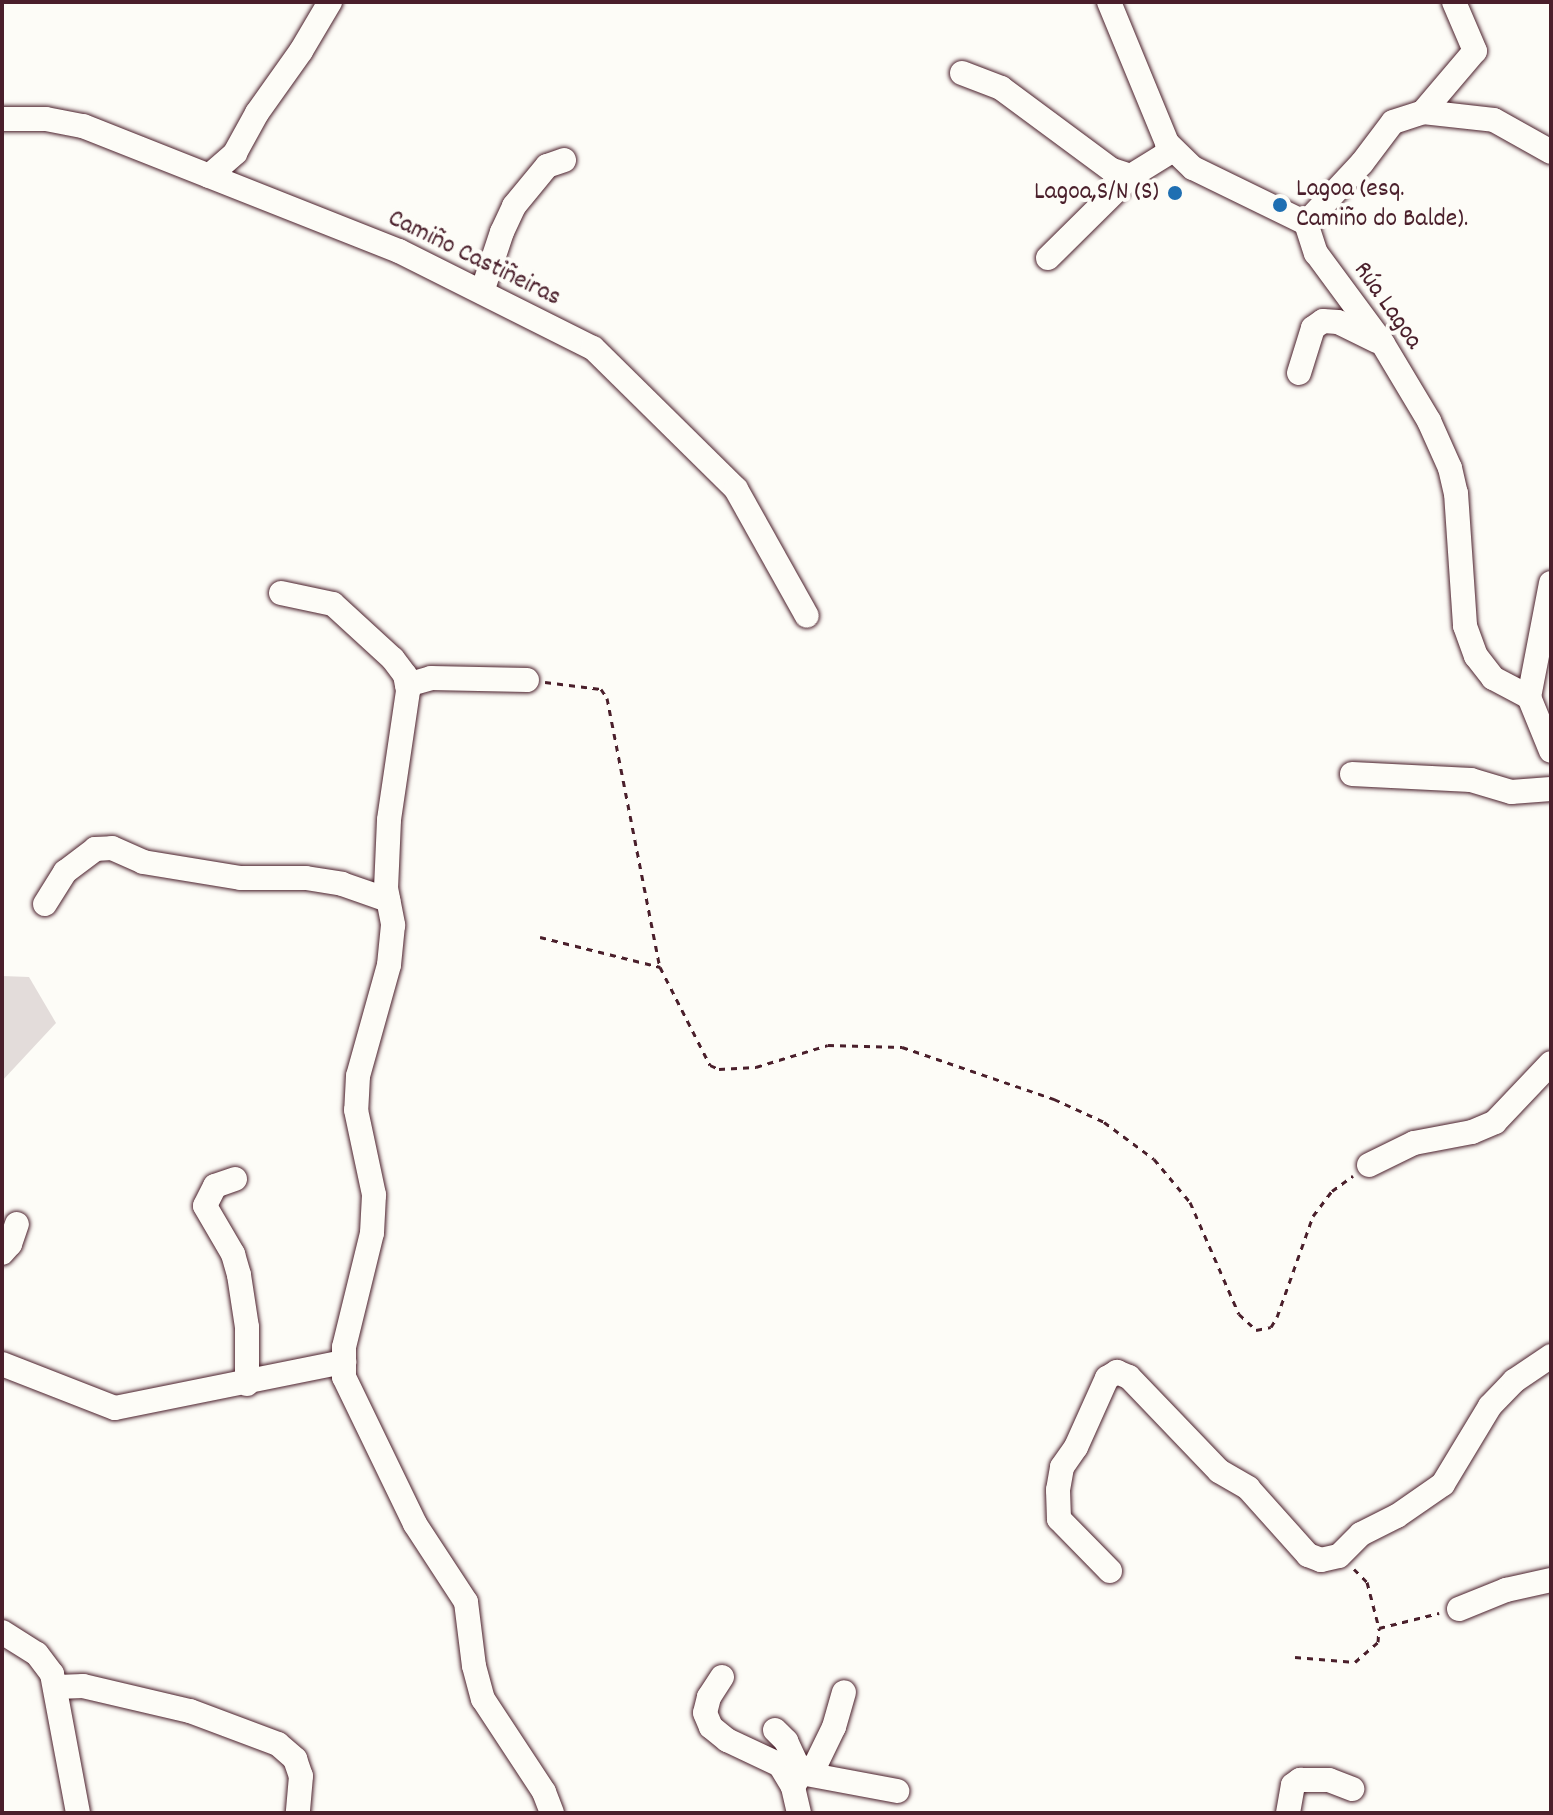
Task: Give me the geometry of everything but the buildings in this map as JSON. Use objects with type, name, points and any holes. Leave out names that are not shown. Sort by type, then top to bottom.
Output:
[{"type":"street","points":[[209,176],[235,153],[257,113],[301,51],[330,2]]},
{"type":"street","points":[[1109,2],[1167,143],[1173,150],[1193,168],[1306,223],[1362,163],[1393,122],[1423,112],[1494,120],[1551,152]]},
{"type":"street","points":[[1423,112],[1475,51],[1454,2]]},
{"type":"street","points":[[962,73],[1001,88],[1112,170],[1131,176]]},
{"type":"street","name":"Camiño Castiñeiras","points":[[2,119],[46,119],[83,126],[399,251],[593,348],[736,489],[807,616]]},
{"type":"street","points":[[1048,258],[1131,176],[1173,150]]},
{"type":"street","points":[[482,292],[514,206],[547,166],[564,160]]},
{"type":"street","name":"Rúa Lagoa","points":[[1306,223],[1316,253],[1383,344],[1429,421],[1450,468],[1456,493],[1465,626],[1476,656],[1493,678],[1529,697]]},
{"type":"street","points":[[1299,373],[1313,328],[1323,321],[1338,322],[1383,344]]},
{"type":"street","points":[[1551,583],[1529,697],[1551,751]]},
{"type":"street","points":[[281,593],[333,604],[393,659],[405,675],[407,685],[389,820],[388,900],[393,925],[389,965],[358,1076],[356,1110],[374,1195],[372,1233],[344,1347],[344,1377],[415,1524],[466,1602],[474,1666],[483,1699],[544,1792],[552,1813]]},
{"type":"street","points":[[407,685],[431,678],[527,680]]},
{"type":"street","points":[[1352,774],[1471,780],[1511,792],[1551,789]]},
{"type":"street","points":[[45,904],[65,872],[95,849],[112,848],[143,862],[241,878],[306,878],[342,884],[388,900]]},
{"type":"street","points":[[1369,1165],[1414,1143],[1472,1132],[1495,1122],[1551,1063]]},
{"type":"street","points":[[235,1179],[215,1186],[205,1206],[233,1254],[239,1275],[247,1327],[247,1384]]},
{"type":"street","points":[[2,1253],[10,1244],[17,1224]]},
{"type":"street","points":[[1110,1571],[1059,1519],[1058,1490],[1062,1467],[1076,1447],[1107,1378],[1117,1372],[1129,1377],[1219,1471],[1248,1488],[1308,1555],[1321,1560],[1343,1552],[1361,1534],[1397,1516],[1443,1484],[1490,1406],[1514,1381],[1551,1356]]},
{"type":"street","points":[[2,1364],[115,1408],[247,1384],[344,1362]]},
{"type":"street","points":[[1459,1609],[1506,1590],[1551,1580]]},
{"type":"street","points":[[2,1632],[37,1654],[57,1687],[68,1772],[78,1813]]},
{"type":"street","points":[[722,1677],[709,1697],[705,1713],[711,1727],[727,1740],[780,1765],[797,1780],[897,1791]]},
{"type":"street","points":[[57,1687],[83,1686],[190,1711],[278,1744],[295,1759],[301,1776],[298,1813]]},
{"type":"street","points":[[797,1780],[816,1764],[834,1727],[844,1692]]},
{"type":"street","points":[[775,1730],[786,1741],[797,1780],[799,1813]]},
{"type":"street","points":[[1288,1813],[1293,1785],[1300,1780],[1329,1780],[1352,1789]]},
{"type":"path","points":[[527,680],[601,689],[607,698],[660,967],[705,1058],[719,1069],[756,1067],[828,1045],[902,1047],[1054,1099],[1104,1122],[1154,1159],[1190,1202],[1239,1314],[1256,1330],[1271,1327],[1277,1317],[1313,1216],[1332,1191],[1369,1165]]},
{"type":"path","points":[[540,937],[660,967]]},
{"type":"path","points":[[1295,1657],[1355,1662],[1378,1642],[1379,1628],[1367,1582],[1359,1578],[1343,1552]]},
{"type":"path","points":[[1379,1628],[1459,1609]]},
{"type":"shaded area","points":[[2,976],[29,977],[56,1023],[2,1081]]},
{"type":"place","name":"Lagoa,S/N (S)","points":[[1175,193]]},
{"type":"place","name":"Lagoa (esq. Camiño do Balde).","points":[[1280,205]]}]
